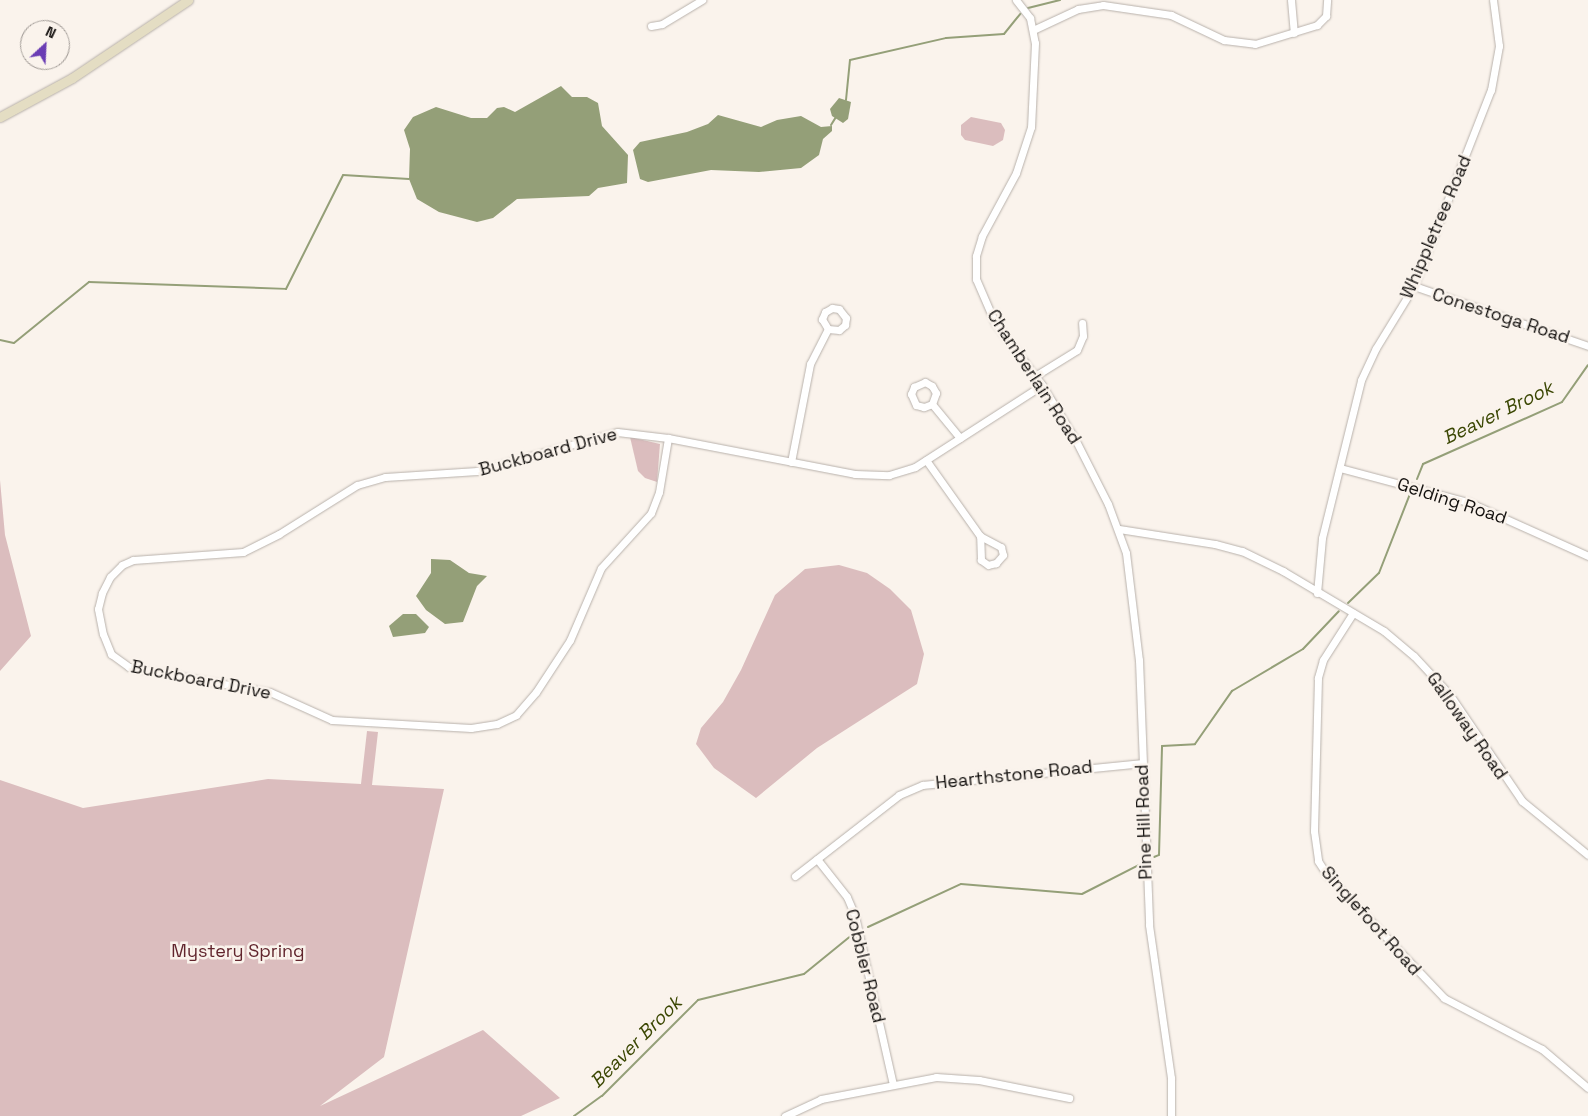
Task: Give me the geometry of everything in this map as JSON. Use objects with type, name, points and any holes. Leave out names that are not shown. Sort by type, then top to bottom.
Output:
[{"type":"main road","points":[[0,117],[72,78],[188,0]]},
{"type":"street","points":[[651,26],[662,24],[702,0]]},
{"type":"street","name":"Chamberlain Road","points":[[1016,0],[1030,18],[1033,30],[1035,65],[1028,141],[1016,174],[982,236],[975,270],[995,323],[1042,385],[1075,439],[1119,529]]},
{"type":"street","points":[[1291,0],[1294,33]]},
{"type":"street","points":[[1033,30],[1078,9],[1097,4],[1179,18],[1239,44],[1263,43],[1322,21],[1328,10],[1327,0]]},
{"type":"street","name":"Whippletree Road","points":[[1317,593],[1322,538],[1367,366],[1414,286],[1491,90],[1499,46],[1493,0]]},
{"type":"street","name":"Conestoga Road","points":[[1414,286],[1588,346]]},
{"type":"street","points":[[1035,376],[1077,350],[1083,336],[1082,324]]},
{"type":"street","points":[[791,462],[810,364],[828,330]]},
{"type":"street","name":"Buckboard Drive","points":[[668,438],[659,492],[651,513],[601,568],[570,640],[536,692],[516,715],[497,724],[471,728],[332,720],[270,692],[129,667],[112,654],[103,634],[98,609],[102,593],[110,577],[122,565],[133,560],[243,552],[279,534],[358,485],[385,477],[477,472],[617,432],[668,438],[791,462],[876,476],[905,471],[926,460],[1042,385]]},
{"type":"street","points":[[932,404],[960,438]]},
{"type":"street","points":[[926,460],[980,536]]},
{"type":"street","name":"Gelding Road","points":[[1340,468],[1468,502],[1588,556]]},
{"type":"street","name":"Galloway Road","points":[[1119,529],[1215,544],[1262,559],[1384,632],[1431,672],[1522,801],[1588,855]]},
{"type":"street","name":"Pine Hill Road","points":[[1119,529],[1126,553],[1136,629],[1149,918],[1171,1078],[1171,1116]]},
{"type":"street","name":"Singlefoot Road","points":[[1353,613],[1323,660],[1318,678],[1314,831],[1318,862],[1327,875],[1444,998],[1542,1049],[1588,1088]]},
{"type":"street","name":"Hearthstone Road","points":[[795,876],[899,796],[923,784],[1142,763]]},
{"type":"street","name":"Cobbler Road","points":[[817,859],[847,897],[855,916],[893,1084]]},
{"type":"street","points":[[784,1116],[821,1099],[922,1078],[957,1077],[1069,1098]]},
{"type":"green space","points":[[971,117],[1001,123],[1005,130],[1003,140],[993,146],[965,140],[961,135],[961,125]]},
{"type":"green space","points":[[630,437],[660,444],[657,482],[645,478],[638,471]]},
{"type":"green space","points":[[0,480],[5,535],[31,636],[0,671]]},
{"type":"green space","points":[[839,565],[867,573],[890,589],[911,610],[924,654],[917,684],[817,748],[756,798],[714,768],[696,744],[701,728],[723,702],[741,670],[775,595],[805,569]]},
{"type":"green space","name":"Mystery Spring","points":[[367,731],[378,732],[372,785],[444,789],[384,1057],[320,1106],[483,1030],[560,1098],[521,1116],[0,1116],[0,780],[83,808],[268,779],[361,784]]},
{"type":"shaded area","points":[[561,86],[572,97],[587,97],[598,103],[602,126],[628,155],[627,183],[598,188],[589,196],[517,199],[493,218],[477,222],[439,212],[417,199],[409,179],[410,149],[404,130],[413,117],[436,107],[471,118],[487,118],[497,108],[504,107],[515,112]]},
{"type":"shaded area","points":[[839,98],[851,102],[848,119],[843,123],[832,116],[830,109]]},
{"type":"shaded area","points":[[718,115],[761,127],[777,120],[801,116],[821,127],[832,126],[832,131],[823,139],[819,155],[801,168],[759,172],[711,170],[648,182],[640,179],[633,150],[640,142],[687,132],[708,124]]},
{"type":"shaded area","points":[[431,559],[450,560],[469,573],[487,576],[477,586],[463,622],[445,624],[426,610],[416,596],[431,573]]},
{"type":"shaded area","points":[[403,614],[416,614],[429,627],[425,633],[393,637],[389,626]]},
{"type":"waterway","points":[[1028,8],[1060,0]]},
{"type":"waterway","points":[[846,100],[850,60],[946,38],[1004,34],[1020,14]]},
{"type":"waterway","points":[[831,125],[836,117]]},
{"type":"waterway","points":[[0,340],[14,343],[89,282],[286,289],[343,175],[409,179]]},
{"type":"waterway","name":"Beaver Brook","points":[[1417,479],[1423,464],[1562,402],[1588,365]]},
{"type":"waterway","name":"Beaver Brook","points":[[1348,603],[1379,573],[1410,494]]},
{"type":"waterway","name":"Beaver Brook","points":[[1154,857],[1159,855],[1162,746],[1195,744],[1232,691],[1303,649],[1339,611]]},
{"type":"waterway","name":"Beaver Brook","points":[[868,927],[961,884],[1082,894],[1139,865]]},
{"type":"waterway","name":"Beaver Brook","points":[[574,1116],[602,1096],[698,1000],[804,974],[853,934]]}]
